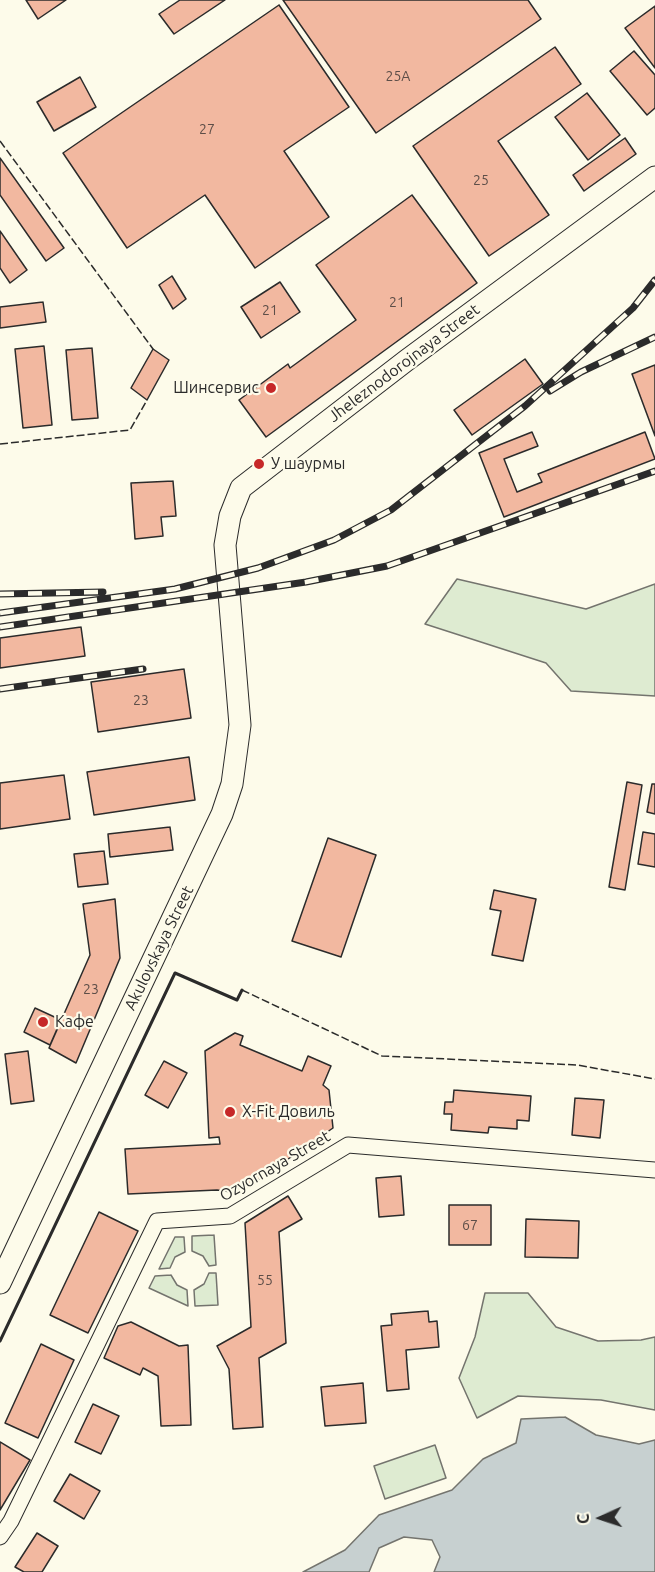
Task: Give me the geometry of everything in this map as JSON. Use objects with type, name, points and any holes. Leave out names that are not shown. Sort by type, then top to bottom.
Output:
[{"type":"street","name":"Jheleznodorojnaya Street","points":[[227,593],[225,545],[230,516],[241,488],[406,360],[655,177]]},
{"type":"street","name":"Akulovskaya Street","points":[[0,1283],[222,814],[232,784],[240,725],[227,593]]},
{"type":"street","name":"Ozyornaya Street","points":[[0,1537],[11,1521],[157,1221],[231,1216],[348,1145],[655,1170]]},
{"type":"green space","points":[[457,579],[586,609],[655,584],[655,696],[571,691],[546,663],[425,624]]},
{"type":"green space","points":[[214,1235],[216,1265],[209,1266],[203,1256],[192,1251],[192,1236]]},
{"type":"green space","points":[[175,1237],[184,1237],[185,1252],[175,1257],[170,1268],[159,1269]]},
{"type":"green space","points":[[209,1273],[216,1273],[218,1305],[195,1306],[194,1290],[204,1284]]},
{"type":"green space","points":[[171,1275],[177,1285],[187,1290],[188,1306],[149,1288],[155,1276]]},
{"type":"green space","points":[[485,1293],[528,1293],[556,1327],[598,1341],[641,1340],[655,1337],[655,1410],[601,1400],[518,1396],[477,1418],[459,1378],[475,1337]]},
{"type":"green space","points":[[435,1445],[446,1478],[385,1499],[374,1466]]},
{"type":"shaded area","points":[[565,1417],[596,1435],[639,1444],[655,1440],[655,1572],[434,1572],[440,1557],[432,1540],[404,1537],[379,1548],[369,1572],[303,1572],[345,1550],[379,1515],[452,1490],[483,1459],[516,1443],[521,1419]]},
{"type":"building","points":[[26,0],[66,0],[38,19]]},
{"type":"building","points":[[180,0],[225,0],[174,34],[159,14]]},
{"type":"building","points":[[283,0],[528,0],[541,19],[376,133]]},
{"type":"building","points":[[279,5],[349,107],[284,151],[329,217],[255,268],[205,195],[127,248],[63,153]]},
{"type":"building","points":[[655,6],[655,68],[625,28]]},
{"type":"building","points":[[555,47],[581,84],[498,141],[549,215],[489,256],[413,146]]},
{"type":"building","points":[[634,51],[655,75],[655,108],[647,115],[610,71]]},
{"type":"building","points":[[80,77],[96,107],[54,131],[37,102]]},
{"type":"building","points":[[587,93],[620,135],[588,160],[555,117]]},
{"type":"building","points":[[625,138],[636,154],[584,191],[573,175]]},
{"type":"building","points":[[0,158],[64,248],[46,261],[0,195]]},
{"type":"building","points":[[412,195],[477,283],[266,437],[239,400],[288,364],[290,368],[356,320],[316,265]]},
{"type":"building","points":[[0,231],[27,270],[10,283],[0,268]]},
{"type":"building","points":[[172,276],[186,299],[173,309],[159,285]]},
{"type":"building","points":[[280,282],[300,312],[261,338],[241,307]]},
{"type":"building","points":[[43,302],[46,322],[0,328],[0,307]]},
{"type":"building","points":[[44,346],[52,425],[23,428],[15,349]]},
{"type":"building","points":[[92,348],[98,418],[72,420],[66,350]]},
{"type":"building","points":[[153,349],[169,360],[147,400],[131,388]]},
{"type":"building","points":[[525,359],[543,384],[472,435],[454,410]]},
{"type":"building","points":[[655,365],[655,436],[632,374]]},
{"type":"building","points":[[532,432],[538,446],[504,459],[517,492],[542,482],[538,474],[645,432],[655,459],[504,517],[479,453]]},
{"type":"building","points":[[173,481],[176,516],[161,517],[163,536],[135,539],[131,483]]},
{"type":"building","points":[[81,627],[85,656],[0,668],[0,638]]},
{"type":"building","points":[[184,669],[191,718],[98,732],[91,682]]},
{"type":"building","points":[[189,757],[195,800],[94,815],[87,772]]},
{"type":"building","points":[[64,775],[70,819],[0,829],[0,783]]},
{"type":"building","points":[[627,782],[642,785],[625,890],[609,887]]},
{"type":"building","points":[[652,784],[655,784],[655,814],[647,812]]},
{"type":"building","points":[[170,827],[173,850],[110,857],[108,834]]},
{"type":"building","points":[[643,832],[655,834],[655,867],[638,864]]},
{"type":"building","points":[[328,838],[376,855],[341,957],[292,941]]},
{"type":"building","points":[[104,851],[108,884],[78,887],[74,854]]},
{"type":"building","points":[[494,890],[536,899],[523,961],[492,955],[501,911],[490,909]]},
{"type":"building","points":[[115,899],[120,958],[76,1063],[49,1048],[90,955],[83,904]]},
{"type":"building","points":[[35,1008],[61,1020],[50,1045],[24,1032]]},
{"type":"building","points":[[235,1033],[243,1036],[240,1045],[302,1071],[308,1056],[331,1066],[323,1085],[329,1090],[333,1128],[239,1193],[217,1190],[128,1194],[125,1149],[220,1144],[219,1137],[209,1138],[205,1051]]},
{"type":"building","points":[[28,1051],[34,1101],[11,1104],[5,1054]]},
{"type":"building","points":[[164,1061],[187,1073],[168,1108],[145,1095]]},
{"type":"building","points":[[454,1090],[531,1096],[529,1121],[517,1120],[517,1129],[489,1127],[488,1133],[451,1130],[452,1114],[444,1114],[445,1102],[453,1102]]},
{"type":"building","points":[[575,1098],[604,1100],[600,1138],[572,1135]]},
{"type":"building","points":[[401,1176],[404,1215],[379,1217],[376,1178]]},
{"type":"building","points":[[288,1196],[302,1219],[279,1232],[286,1343],[259,1358],[263,1427],[233,1429],[229,1369],[217,1346],[251,1327],[245,1223]]},
{"type":"building","points":[[449,1205],[491,1205],[491,1245],[449,1245]]},
{"type":"building","points":[[99,1212],[138,1231],[88,1333],[50,1315]]},
{"type":"building","points":[[526,1219],[579,1221],[578,1258],[525,1257]]},
{"type":"building","points":[[428,1311],[429,1322],[437,1321],[439,1347],[406,1350],[409,1389],[387,1391],[381,1326],[392,1325],[391,1314]]},
{"type":"building","points":[[131,1322],[179,1346],[188,1345],[191,1425],[161,1426],[158,1376],[143,1368],[140,1375],[104,1358],[118,1326]]},
{"type":"building","points":[[41,1344],[74,1360],[38,1438],[5,1423]]},
{"type":"building","points":[[363,1383],[366,1423],[325,1426],[321,1387]]},
{"type":"building","points":[[93,1404],[119,1416],[101,1454],[75,1442]]},
{"type":"building","points":[[0,1442],[30,1460],[0,1510]]},
{"type":"building","points":[[70,1474],[100,1491],[84,1519],[54,1501]]},
{"type":"building","points":[[37,1533],[58,1546],[42,1572],[24,1572],[15,1567]]},
{"type":"railway","points":[[0,613],[175,589],[258,568],[334,540],[391,510],[525,406],[633,308],[655,280]]},
{"type":"railway","points":[[550,391],[581,372],[655,337]]},
{"type":"railway","points":[[0,627],[306,582],[387,566],[655,471]]},
{"type":"railway","points":[[0,594],[103,592]]},
{"type":"railway","points":[[0,689],[143,669]]},
{"type":"fence","points":[[0,141],[153,349]]},
{"type":"fence","points":[[0,444],[130,430],[147,400]]},
{"type":"fence","points":[[242,990],[382,1056],[577,1065],[655,1079]]},
{"type":"wall","points":[[0,1341],[175,973],[237,1000],[242,990]]},
{"type":"place","name":"Шинсервис","points":[[271,388]]},
{"type":"place","name":"У шаурмы","points":[[259,464]]},
{"type":"place","name":"Кафе","points":[[43,1022]]},
{"type":"place","name":"X-Fit Довиль","points":[[230,1112]]}]
